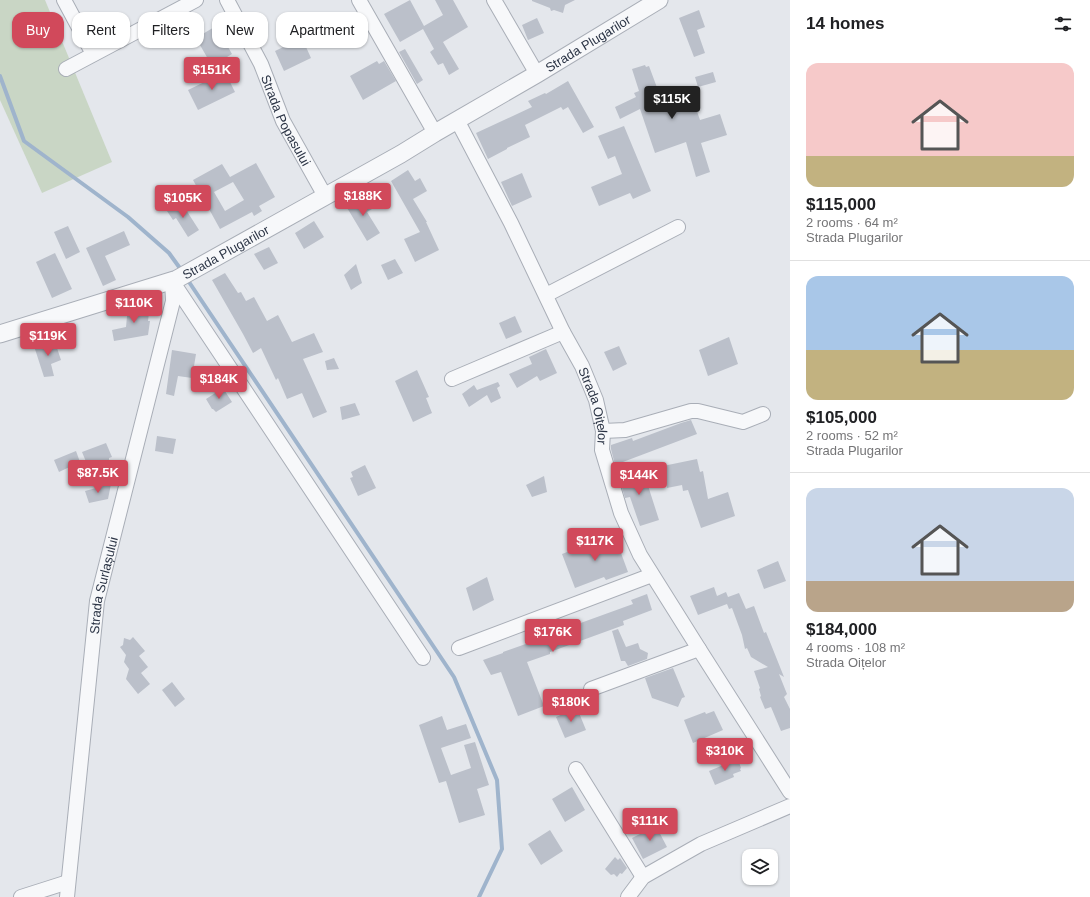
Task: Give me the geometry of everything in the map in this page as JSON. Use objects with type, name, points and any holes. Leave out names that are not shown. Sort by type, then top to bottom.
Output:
[{"type":"street","points":[[64,0],[94,54]]},
{"type":"street","points":[[66,68],[196,0]]},
{"type":"street","name":"Strada Popasului","points":[[226,0],[261,64],[283,121],[325,196]]},
{"type":"street","points":[[359,0],[435,133]]},
{"type":"street","name":"Strada Plugarilor","points":[[494,0],[537,74]]},
{"type":"street","name":"Strada Plugarilor","points":[[0,334],[174,280],[401,154],[659,0]]},
{"type":"street","name":"Strada Oițelor","points":[[457,120],[582,366],[596,400],[603,432],[602,450],[621,513],[640,555],[790,792]]},
{"type":"street","points":[[546,295],[678,227]]},
{"type":"street","points":[[174,280],[423,658]]},
{"type":"street","name":"Strada Surlașului","points":[[67,897],[97,601],[172,301],[174,280]]},
{"type":"street","points":[[452,379],[564,332]]},
{"type":"street","points":[[603,432],[625,430],[691,411],[698,411],[743,422],[763,414]]},
{"type":"street","points":[[459,648],[652,575]]},
{"type":"street","points":[[591,689],[699,649]]},
{"type":"street","points":[[576,769],[644,877]]},
{"type":"street","points":[[628,897],[644,877],[701,844],[790,806]]},
{"type":"street","points":[[21,897],[68,882]]},
{"type":"green space","points":[[0,0],[45,0],[50,12],[12,12],[12,48],[64,48],[64,46],[112,162],[42,193],[0,100]]},
{"type":"building","points":[[410,0],[424,26],[443,15],[435,0],[453,0],[468,27],[443,42],[459,69],[449,75],[443,63],[438,65],[430,52],[434,49],[423,29],[400,42],[384,14]]},
{"type":"building","points":[[532,0],[575,0],[565,5],[563,13],[554,10],[551,11],[550,8]]},
{"type":"building","points":[[699,10],[705,27],[697,30],[705,53],[694,57],[679,18]]},
{"type":"building","points":[[537,18],[544,33],[528,40],[522,25]]},
{"type":"building","points":[[212,28],[212,48],[229,48],[232,54],[212,66],[202,48],[204,48],[204,33]]},
{"type":"building","points":[[281,48],[306,48],[311,58],[284,71],[275,51]]},
{"type":"building","points":[[405,49],[423,80],[417,84],[399,52]]},
{"type":"building","points":[[377,61],[379,64],[384,61],[396,81],[363,100],[350,76]]},
{"type":"building","points":[[645,65],[646,67],[649,66],[662,101],[690,91],[700,120],[720,114],[727,135],[701,143],[710,172],[696,177],[686,142],[655,153],[640,109],[620,119],[615,107],[636,97],[634,93],[639,91],[632,69]]},
{"type":"building","points":[[225,72],[235,92],[198,110],[188,90]]},
{"type":"building","points":[[713,72],[716,82],[698,87],[695,77]]},
{"type":"building","points":[[568,81],[594,127],[583,133],[568,107],[563,110],[561,107],[525,125],[530,137],[488,159],[476,133],[532,107],[528,101],[545,93],[546,94]]},
{"type":"building","points":[[624,126],[651,191],[633,199],[630,193],[599,206],[591,187],[622,174],[615,156],[608,159],[598,136]]},
{"type":"building","points":[[256,163],[275,197],[259,206],[262,211],[254,216],[252,212],[220,229],[193,180],[222,164],[230,177]],"holes":[[[233,182],[244,200],[225,211],[214,192]]]},
{"type":"building","points":[[408,170],[415,181],[420,178],[427,191],[413,199],[427,222],[439,250],[415,262],[404,239],[420,232],[391,181]]},
{"type":"building","points":[[522,173],[532,197],[512,206],[501,182]]},
{"type":"building","points":[[363,195],[372,209],[367,212],[380,233],[367,241],[346,206]]},
{"type":"building","points":[[181,202],[199,230],[188,237],[176,218],[173,220],[167,211]]},
{"type":"building","points":[[314,221],[324,237],[304,249],[295,233]]},
{"type":"building","points":[[68,226],[80,252],[66,259],[54,232]]},
{"type":"building","points":[[124,231],[130,245],[105,256],[116,280],[103,286],[86,248]]},
{"type":"building","points":[[269,247],[278,263],[264,270],[254,254]]},
{"type":"building","points":[[55,253],[72,289],[52,298],[36,262]]},
{"type":"building","points":[[395,259],[403,273],[388,280],[381,265]]},
{"type":"building","points":[[356,264],[362,283],[351,290],[344,275]]},
{"type":"building","points":[[225,273],[238,293],[241,292],[246,301],[254,297],[267,321],[278,315],[292,342],[314,333],[323,352],[303,359],[327,412],[313,418],[302,393],[287,399],[278,378],[276,380],[261,348],[253,353],[212,280]]},
{"type":"building","points":[[145,303],[144,312],[149,313],[148,321],[150,321],[148,335],[114,341],[112,330],[126,327],[128,306]]},
{"type":"building","points":[[515,316],[522,332],[506,339],[499,323]]},
{"type":"building","points":[[729,337],[738,364],[708,376],[699,350]]},
{"type":"building","points":[[54,339],[61,360],[51,364],[54,376],[44,377],[34,346]]},
{"type":"building","points":[[619,346],[627,364],[613,371],[604,352]]},
{"type":"building","points":[[546,349],[557,373],[540,381],[537,376],[517,388],[509,374],[532,364],[529,357]]},
{"type":"building","points":[[172,350],[196,354],[192,378],[178,376],[174,396],[166,394]]},
{"type":"building","points":[[334,358],[339,369],[327,370],[325,361]]},
{"type":"building","points":[[417,370],[429,397],[426,398],[432,413],[413,422],[395,381]]},
{"type":"building","points":[[498,382],[500,386],[497,388],[501,398],[491,403],[487,395],[469,407],[462,394],[474,385],[477,390]]},
{"type":"building","points":[[223,388],[232,402],[216,412],[212,409],[206,399]]},
{"type":"building","points":[[355,403],[360,415],[342,420],[340,407]]},
{"type":"building","points":[[691,420],[697,434],[615,465],[611,445],[632,438],[633,441]]},
{"type":"building","points":[[157,436],[176,439],[173,454],[155,451]]},
{"type":"building","points":[[106,443],[112,457],[109,458],[109,460],[89,469],[82,452]]},
{"type":"building","points":[[76,451],[80,462],[59,472],[54,460]]},
{"type":"building","points":[[697,459],[700,472],[703,471],[708,499],[728,492],[735,516],[701,528],[688,490],[683,491],[682,485],[667,488],[663,466]]},
{"type":"building","points":[[365,465],[376,488],[358,496],[350,478],[353,477],[351,472]]},
{"type":"building","points":[[643,470],[659,520],[640,526],[630,497],[625,498],[618,474]]},
{"type":"building","points":[[544,476],[547,492],[532,497],[526,485]]},
{"type":"building","points":[[111,484],[108,499],[89,503],[85,491]]},
{"type":"building","points":[[614,534],[628,572],[606,580],[604,577],[575,588],[562,554]]},
{"type":"building","points":[[778,561],[786,581],[764,589],[757,570]]},
{"type":"building","points":[[487,577],[494,600],[473,611],[466,588]]},
{"type":"building","points":[[714,587],[717,596],[726,592],[728,597],[739,593],[746,609],[754,606],[764,633],[766,632],[784,677],[779,674],[787,694],[784,697],[790,709],[790,728],[781,731],[771,707],[765,709],[760,697],[760,688],[754,671],[768,667],[751,657],[747,648],[745,649],[742,635],[732,608],[729,609],[727,604],[698,615],[690,596]]},
{"type":"building","points":[[647,594],[652,610],[623,621],[624,625],[527,662],[544,706],[518,716],[501,672],[491,675],[483,660],[633,604],[631,600]]},
{"type":"building","points":[[618,629],[626,647],[638,643],[640,649],[648,653],[647,659],[628,666],[625,661],[621,661],[612,631]]},
{"type":"building","points":[[133,637],[145,651],[139,656],[148,667],[141,673],[150,684],[138,694],[126,679],[129,669],[124,662],[126,655],[120,647],[123,645],[124,638],[130,640]]},
{"type":"building","points":[[673,668],[685,697],[682,698],[678,707],[652,698],[645,678]]},
{"type":"building","points":[[172,682],[185,699],[175,707],[162,690]]},
{"type":"building","points":[[577,708],[586,730],[565,738],[556,717]]},
{"type":"building","points":[[714,711],[723,730],[693,743],[684,720],[705,712],[706,714]]},
{"type":"building","points":[[442,716],[447,730],[466,724],[471,738],[441,748],[451,775],[471,768],[464,745],[475,742],[489,785],[477,789],[485,815],[459,823],[446,781],[439,783],[419,725]]},
{"type":"building","points":[[742,747],[746,756],[733,762],[729,752]]},
{"type":"building","points":[[738,759],[741,771],[733,774],[734,777],[715,785],[709,771]]},
{"type":"building","points":[[572,787],[585,810],[565,822],[552,799]]},
{"type":"building","points":[[656,826],[667,847],[643,859],[632,838]]},
{"type":"building","points":[[550,830],[563,851],[541,865],[528,844]]},
{"type":"building","points":[[615,857],[618,860],[620,858],[627,868],[617,877],[614,874],[611,875],[605,869]]},
{"type":"waterway","points":[[0,76],[24,141],[128,217],[169,253],[182,271]]},
{"type":"waterway","points":[[187,279],[454,677],[497,780],[502,849],[479,897]]}]
